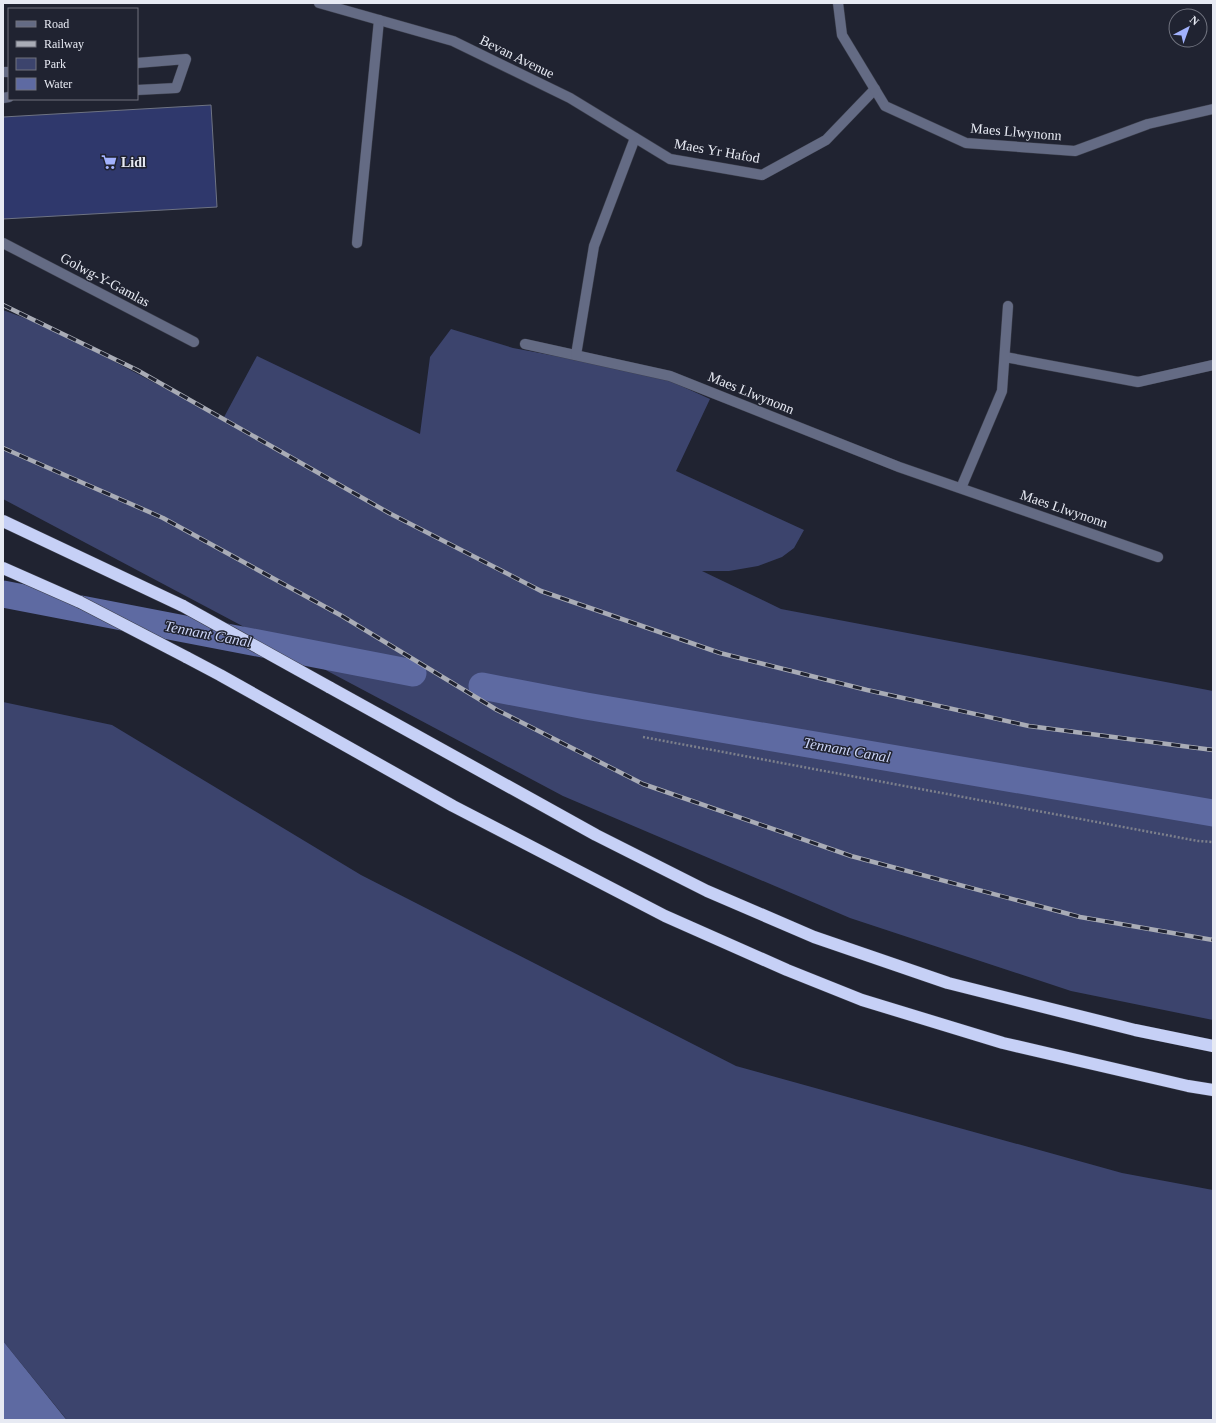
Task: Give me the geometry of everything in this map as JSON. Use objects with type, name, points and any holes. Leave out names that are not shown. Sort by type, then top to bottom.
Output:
[{"type":"highway","points":[[3,521],[183,606],[603,838],[707,891],[814,937],[948,983],[1135,1030],[1213,1046]]},
{"type":"highway","points":[[3,568],[80,602],[186,657],[453,806],[665,916],[787,970],[862,1000],[1003,1043],[1180,1084],[1213,1090]]},
{"type":"street","name":"Bevan Avenue","points":[[319,3],[453,41],[570,98],[635,138]]},
{"type":"street","name":"Maes Llwynonn","points":[[838,3],[842,35],[885,106],[966,143],[1075,151],[1148,124],[1213,109]]},
{"type":"street","points":[[357,243],[379,20]]},
{"type":"street","points":[[138,63],[186,59],[176,88],[138,90]]},
{"type":"street","name":"Maes Yr Hafod","points":[[635,138],[670,159],[762,175],[826,140],[875,89]]},
{"type":"street","points":[[576,355],[594,246],[635,138]]},
{"type":"street","name":"Golwg-Y-Gamlas","points":[[3,243],[194,342]]},
{"type":"street","points":[[961,488],[1002,391],[1008,306]]},
{"type":"street","name":"Maes Llwynonn","points":[[525,344],[670,376],[899,467],[1158,557]]},
{"type":"street","points":[[1004,357],[1138,382],[1213,365]]},
{"type":"path","points":[[643,737],[1198,841],[1213,842]]},
{"type":"green space","points":[[3,310],[49,327],[223,419],[257,356],[420,434],[430,357],[451,329],[513,348],[610,366],[666,379],[710,399],[676,471],[804,530],[794,548],[782,557],[758,566],[729,571],[702,571],[781,609],[1213,691],[1213,1020],[1071,991],[850,918],[563,796],[3,499]]},
{"type":"green space","points":[[3,702],[112,725],[361,875],[736,1066],[1122,1173],[1213,1190],[1213,1420],[67,1420],[3,1341]]},
{"type":"water","points":[[3,1341],[65,1418],[67,1420],[3,1420]]},
{"type":"building","name":"Lidl","points":[[211,105],[217,207],[3,219],[3,117]]},
{"type":"waterway","name":"Tennant Canal","points":[[3,594],[413,673]]},
{"type":"waterway","name":"Tennant Canal","points":[[482,686],[586,706],[1213,813]]},
{"type":"railway","points":[[3,305],[137,370],[389,513],[541,591],[720,653],[867,690],[1029,726],[1213,750]]},
{"type":"railway","points":[[3,448],[163,518],[342,616],[497,710],[643,784],[851,856],[1080,917],[1213,940]]},
{"type":"place","name":"Lidl","points":[[109,162]]}]
